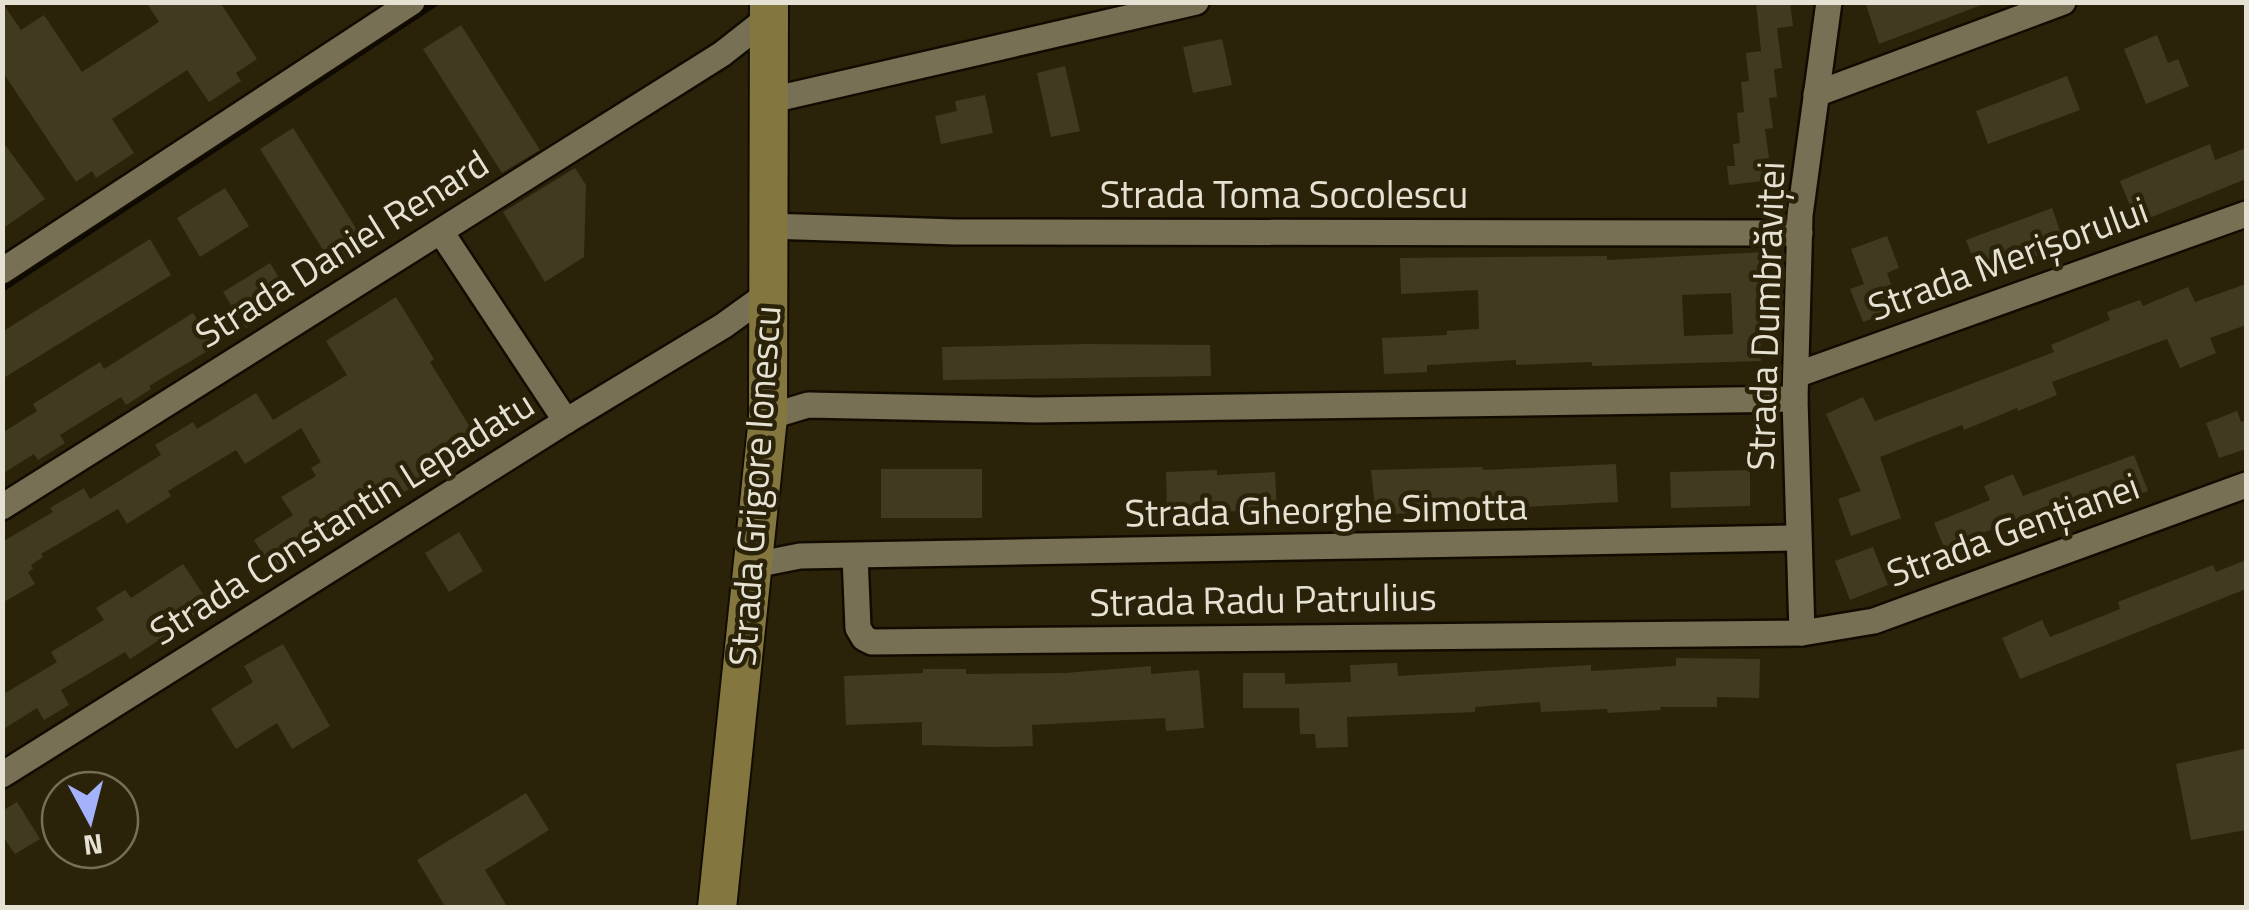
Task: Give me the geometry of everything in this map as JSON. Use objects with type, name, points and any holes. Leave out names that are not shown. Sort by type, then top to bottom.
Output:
[{"type":"main road","name":"Strada Grigore Ionescu","points":[[716,908],[756,549],[768,402],[769,10]]},
{"type":"street","points":[[2,271],[412,2]]},
{"type":"street","points":[[767,102],[1196,2]]},
{"type":"street","name":"Strada Dumbrăviței","points":[[1802,633],[1796,387],[1800,232],[1829,2]]},
{"type":"street","points":[[1816,94],[2062,2]]},
{"type":"street","name":"Strada Daniel Renard","points":[[2,507],[722,54],[769,10]]},
{"type":"street","points":[[722,54],[768,57]]},
{"type":"street","name":"Strada Merișorului","points":[[768,402],[1036,410],[1796,387],[2246,214]]},
{"type":"street","name":"Strada Toma Socolescu","points":[[768,226],[955,232],[1800,232]]},
{"type":"street","points":[[441,232],[566,421]]},
{"type":"street","name":"Strada Constantin Lepadatu","points":[[2,775],[723,326],[769,293]]},
{"type":"street","points":[[723,326],[768,339]]},
{"type":"street","name":"Strada Gențianei","points":[[1802,633],[1874,620],[2246,485]]},
{"type":"street","name":"Strada Gheorghe Simotta","points":[[855,556],[1798,538]]},
{"type":"street","points":[[756,549],[800,556],[855,556]]},
{"type":"street","name":"Strada Radu Patrulius","points":[[855,556],[858,628],[872,642],[1802,633]]},
{"type":"building","points":[[2,2],[21,30],[44,15],[82,72],[159,22],[146,2],[220,2],[257,59],[236,73],[241,81],[209,102],[187,70],[112,119],[134,153],[96,178],[92,171],[76,182],[2,71]]},
{"type":"building","points":[[1756,2],[1790,2],[1793,26],[1777,28],[1782,68],[1774,69],[1777,97],[1769,98],[1773,128],[1765,129],[1769,158],[1761,159],[1763,181],[1729,185],[1727,166],[1735,166],[1733,144],[1740,143],[1737,113],[1744,112],[1741,82],[1749,81],[1746,53],[1761,51]]},
{"type":"building","points":[[1865,2],[1984,2],[1984,4],[1879,44]]},
{"type":"building","points":[[461,25],[540,150],[502,173],[423,49]]},
{"type":"building","points":[[2157,35],[2168,63],[2178,59],[2189,86],[2146,104],[2124,49]]},
{"type":"building","points":[[1222,39],[1232,85],[1193,93],[1183,47]]},
{"type":"building","points":[[1065,66],[1080,131],[1051,137],[1037,73]]},
{"type":"building","points":[[2067,76],[2080,110],[1988,144],[1976,111]]},
{"type":"building","points":[[985,95],[993,133],[941,144],[935,116],[957,111],[955,101]]},
{"type":"building","points":[[293,128],[369,249],[335,269],[260,149]]},
{"type":"building","points":[[2,141],[45,199],[2,229]]},
{"type":"building","points":[[2210,144],[2215,160],[2246,148],[2246,179],[2137,223],[2120,181]]},
{"type":"building","points":[[575,168],[586,185],[584,257],[545,282],[503,212]]},
{"type":"building","points":[[225,188],[249,226],[200,257],[177,218]]},
{"type":"building","points":[[2052,208],[2065,245],[1981,279],[1966,240]]},
{"type":"building","points":[[1887,236],[1899,268],[1887,273],[1900,308],[1863,322],[1850,289],[1864,284],[1851,249]]},
{"type":"building","points":[[150,239],[171,275],[2,379],[2,332]]},
{"type":"building","points":[[1765,252],[1767,292],[1759,292],[1761,361],[1592,366],[1592,362],[1516,365],[1516,360],[1427,365],[1427,372],[1384,374],[1382,338],[1447,335],[1447,331],[1479,329],[1478,290],[1401,294],[1400,258],[1607,256],[1607,260]],"holes":[[[1731,293],[1733,334],[1684,336],[1682,295]]]},
{"type":"building","points":[[270,263],[292,299],[246,328],[223,292]]},
{"type":"building","points":[[2246,284],[2246,325],[2210,338],[2216,353],[2180,368],[2167,339],[2052,382],[2057,395],[1964,430],[1962,425],[1880,457],[1901,518],[1851,536],[1838,499],[1861,491],[1826,414],[1863,397],[1875,421],[2054,352],[2051,345],[2110,320],[2107,312],[2140,300],[2143,306],[2188,287],[2195,302]]},
{"type":"building","points":[[396,297],[481,445],[391,500],[394,504],[275,574],[254,540],[293,515],[281,497],[316,476],[311,468],[321,462],[301,428],[245,464],[236,450],[168,491],[171,496],[127,524],[118,509],[41,554],[43,557],[28,572],[35,584],[2,603],[2,542],[84,488],[90,499],[161,455],[155,445],[193,422],[197,429],[256,393],[273,420],[347,375],[326,341]]},
{"type":"building","points":[[193,313],[214,347],[149,386],[151,389],[126,405],[121,397],[60,435],[65,443],[38,460],[34,454],[2,474],[2,433],[37,411],[33,404],[100,362],[104,369]]},
{"type":"building","points":[[1210,345],[1211,376],[943,380],[942,347]]},
{"type":"building","points":[[2237,411],[2241,422],[2246,420],[2246,449],[2219,458],[2206,423]]},
{"type":"building","points":[[2134,455],[2148,491],[2061,522],[2054,503],[1981,534],[1984,542],[1948,557],[1934,523],[1990,500],[1984,486],[2013,474],[2023,496]]},
{"type":"building","points":[[1616,464],[1618,502],[1376,515],[1371,470]]},
{"type":"building","points":[[881,469],[982,469],[982,518],[881,518]]},
{"type":"building","points":[[1217,470],[1217,475],[1275,472],[1277,510],[1167,513],[1166,472]]},
{"type":"building","points":[[1750,470],[1750,506],[1671,508],[1670,472]]},
{"type":"building","points":[[459,532],[483,571],[449,592],[425,553]]},
{"type":"building","points":[[1873,547],[1888,585],[1850,600],[1835,561]]},
{"type":"building","points":[[2246,560],[2246,589],[2020,679],[2002,638],[2042,620],[2050,637],[2120,609],[2118,602],[2213,565],[2216,572]]},
{"type":"building","points":[[183,564],[211,606],[130,659],[125,652],[61,690],[69,705],[44,720],[37,708],[2,730],[2,695],[57,662],[51,652],[104,620],[96,608],[125,590],[131,598]]},
{"type":"building","points":[[283,644],[330,726],[292,749],[277,723],[236,749],[211,709],[253,682],[244,666]]},
{"type":"building","points":[[1676,658],[1760,659],[1759,698],[1717,697],[1717,707],[1660,707],[1661,710],[1608,713],[1607,709],[1541,712],[1540,702],[1475,707],[1475,712],[1347,717],[1348,747],[1316,748],[1315,734],[1300,734],[1299,708],[1243,708],[1243,673],[1285,673],[1285,684],[1351,682],[1350,665],[1397,663],[1398,676],[1591,665],[1591,671],[1676,666]]},
{"type":"building","points":[[1151,666],[1151,674],[1199,670],[1204,728],[1166,731],[1165,718],[1032,725],[1033,746],[994,747],[922,745],[922,722],[846,725],[844,676],[923,673],[923,669],[966,669],[966,674],[1065,673]]},
{"type":"building","points":[[2244,749],[2246,830],[2191,840],[2176,764]]},
{"type":"building","points":[[526,793],[549,830],[485,870],[508,908],[446,908],[417,860]]},
{"type":"building","points":[[17,802],[40,839],[15,854],[2,835],[2,811]]},
{"type":"waterway","points":[[2,288],[436,2]]}]
